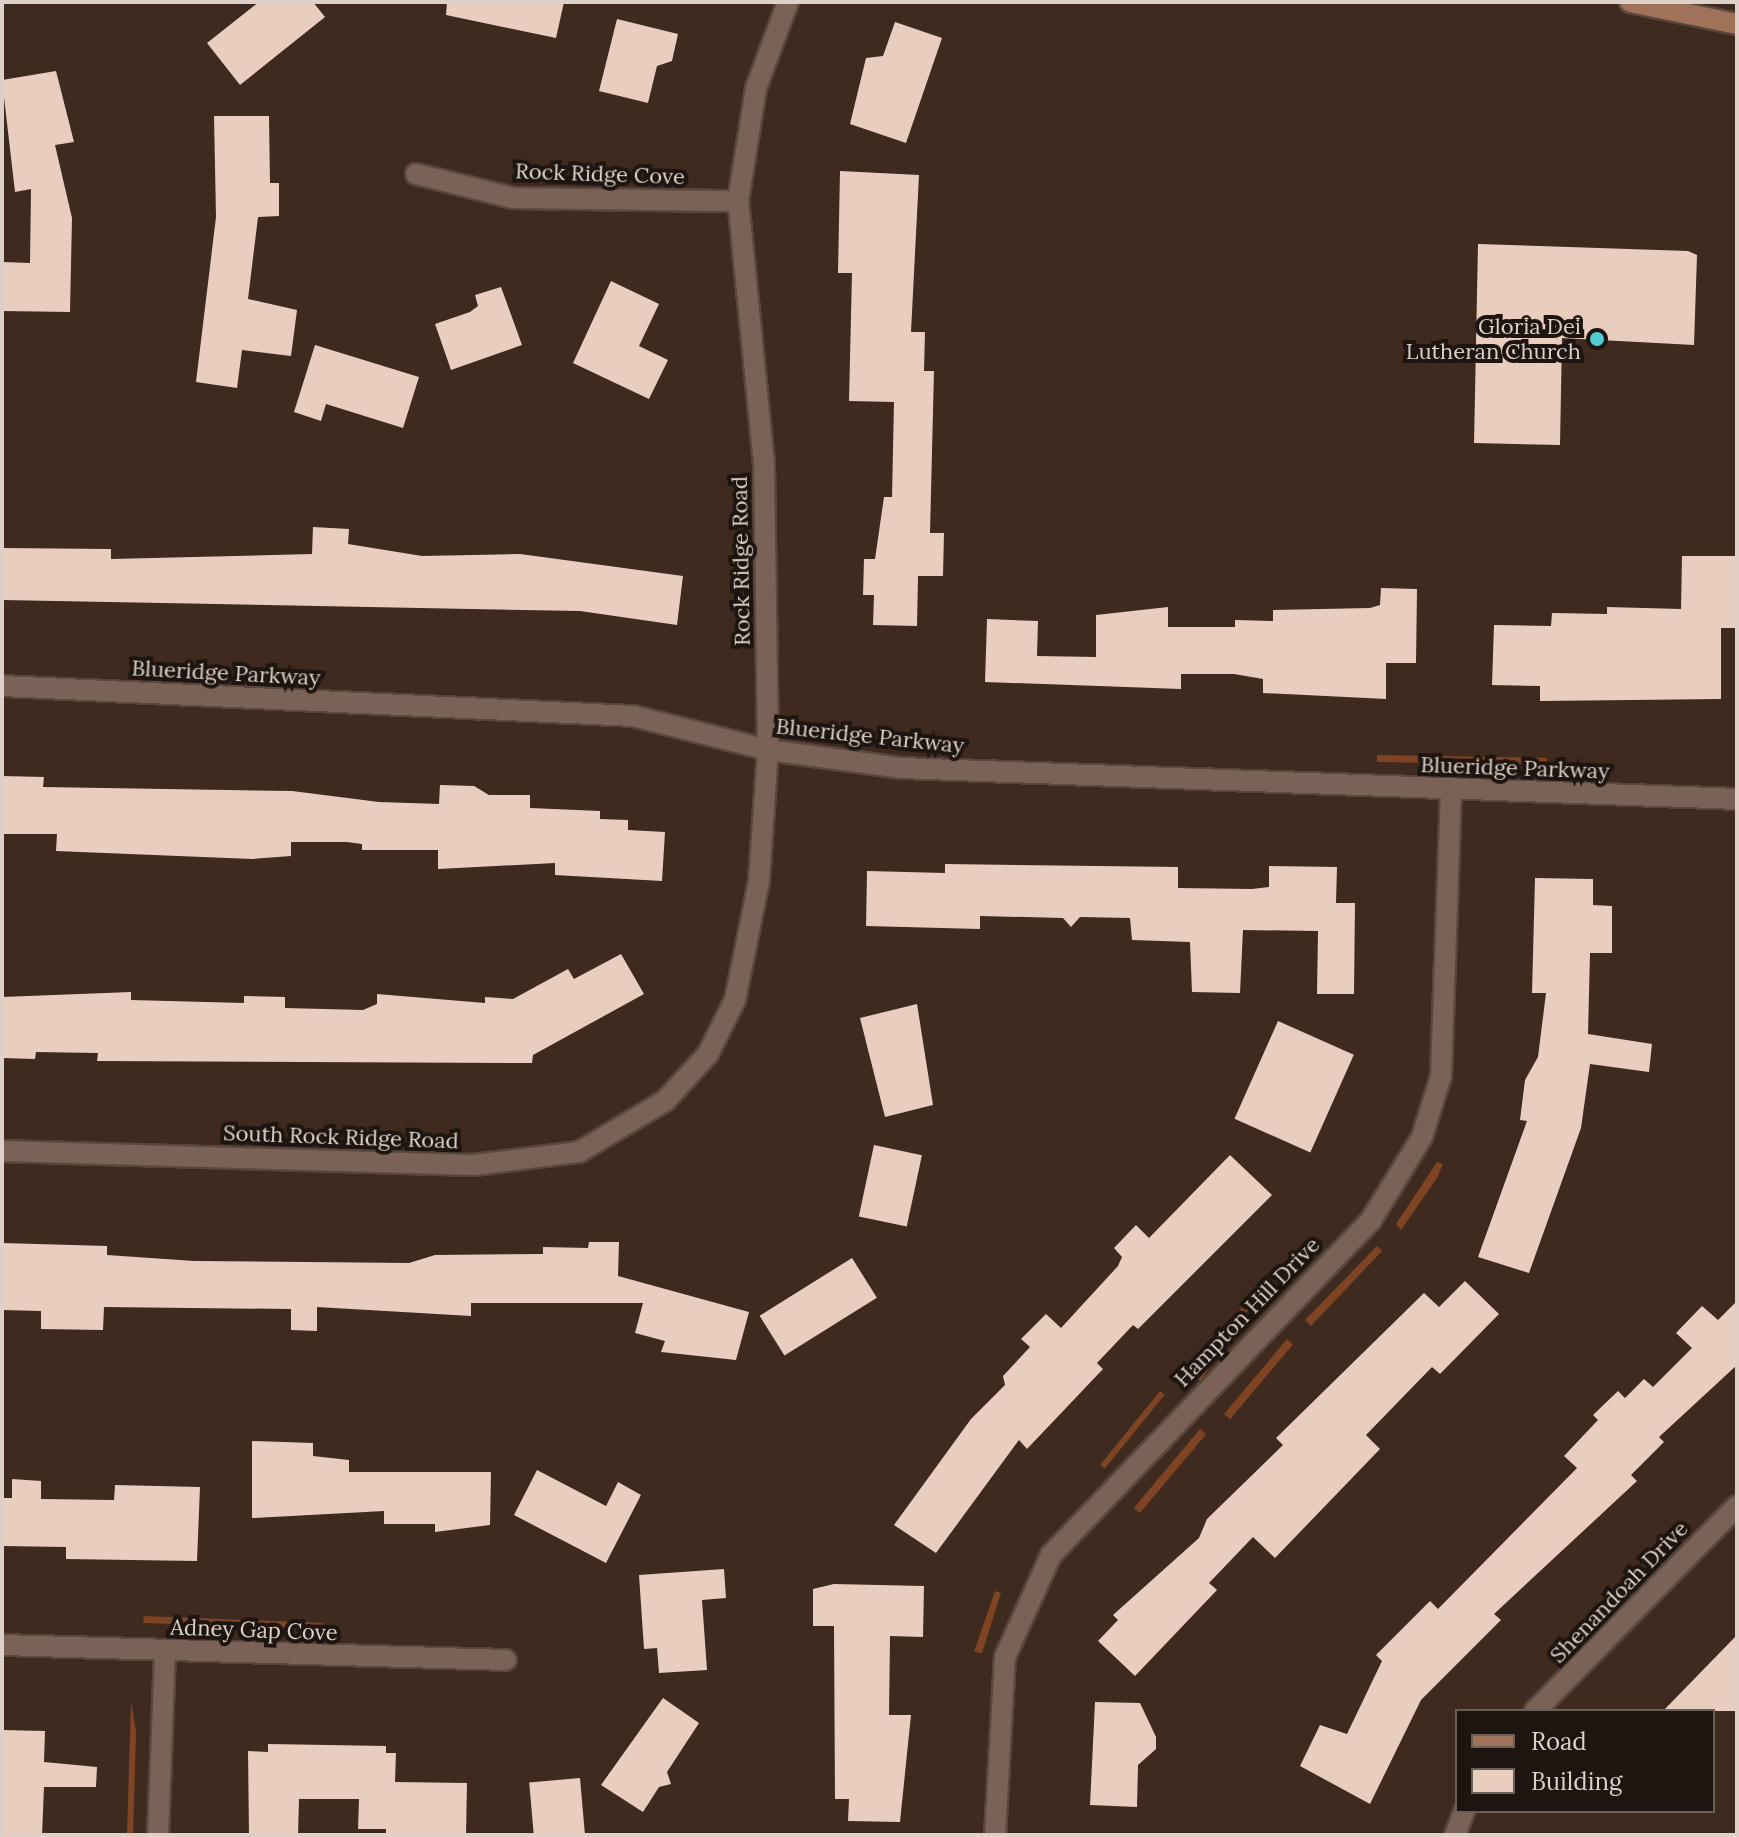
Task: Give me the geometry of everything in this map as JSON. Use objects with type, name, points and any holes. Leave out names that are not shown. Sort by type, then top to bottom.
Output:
[{"type":"main road","points":[[1630,2],[1737,24]]},
{"type":"street","name":"Rock Ridge Road","points":[[665,1101],[708,1054],[735,1000],[759,881],[768,750],[764,464],[738,201],[756,88],[788,2]]},
{"type":"street","name":"Rock Ridge Cove","points":[[416,174],[513,198],[738,201]]},
{"type":"street","name":"Blueridge Parkway","points":[[2,686],[633,716],[768,750],[1042,776],[1737,799]]},
{"type":"street","name":"Hampton Hill Drive","points":[[995,1835],[1002,1674],[1019,1615],[1051,1555],[1371,1220],[1422,1137],[1441,1076],[1451,790]]},
{"type":"street","name":"South Rock Ridge Road","points":[[2,1151],[474,1165],[579,1152],[665,1101]]},
{"type":"street","name":"Shenandoah Drive","points":[[1537,1709],[1737,1506]]},
{"type":"street","name":"Adney Gap Cove","points":[[2,1645],[506,1660]]},
{"type":"street","points":[[158,1835],[165,1651]]},
{"type":"street","points":[[1455,1835],[1463,1813]]},
{"type":"shaded area","points":[[1377,755],[1547,758],[1547,765],[1377,762]]},
{"type":"shaded area","points":[[1437,1162],[1443,1164],[1437,1178],[1401,1230],[1396,1224]]},
{"type":"shaded area","points":[[1377,1246],[1382,1251],[1311,1326],[1305,1320]]},
{"type":"shaded area","points":[[1244,1304],[1250,1308],[1201,1381],[1195,1377]]},
{"type":"shaded area","points":[[1287,1339],[1293,1344],[1230,1419],[1224,1414]]},
{"type":"shaded area","points":[[1160,1391],[1165,1395],[1105,1469],[1100,1465]]},
{"type":"shaded area","points":[[1200,1429],[1206,1434],[1140,1513],[1134,1508]]},
{"type":"shaded area","points":[[995,1591],[1001,1593],[982,1653],[974,1652]]},
{"type":"shaded area","points":[[144,1616],[323,1623],[323,1629],[143,1623]]},
{"type":"shaded area","points":[[131,1701],[136,1732],[133,1835],[127,1835]]},
{"type":"building","points":[[259,2],[313,2],[325,17],[240,85],[207,43]]},
{"type":"building","points":[[447,2],[564,2],[556,38],[446,15]]},
{"type":"building","points":[[617,19],[678,34],[672,61],[657,66],[648,103],[599,91]]},
{"type":"building","points":[[895,22],[942,38],[906,143],[850,124],[866,58],[883,56]]},
{"type":"building","points":[[56,71],[74,142],[55,145],[72,218],[70,312],[2,311],[2,262],[30,263],[31,189],[15,192],[2,80]]},
{"type":"building","points":[[214,116],[269,116],[270,183],[279,183],[279,216],[258,217],[248,299],[297,310],[291,356],[242,350],[237,388],[196,382],[216,217]]},
{"type":"building","points":[[840,171],[919,175],[911,332],[925,332],[924,371],[934,371],[930,533],[944,533],[943,576],[918,576],[917,626],[873,625],[874,595],[863,595],[864,559],[875,559],[884,497],[892,497],[894,402],[849,401],[852,273],[838,273]]},
{"type":"building","points":[[1478,244],[1688,251],[1697,255],[1694,345],[1562,338],[1560,445],[1474,443]]},
{"type":"building","points":[[611,281],[659,304],[639,346],[668,360],[649,399],[573,363]]},
{"type":"building","points":[[501,287],[522,345],[451,370],[435,324],[470,312],[478,306],[475,295]]},
{"type":"building","points":[[315,345],[419,377],[403,428],[326,404],[321,421],[294,412]]},
{"type":"building","points":[[313,527],[349,529],[348,544],[422,556],[520,554],[683,576],[677,625],[580,611],[2,600],[2,548],[111,549],[111,559],[312,554]]},
{"type":"building","points":[[1682,556],[1737,556],[1737,628],[1721,628],[1721,699],[1540,701],[1540,686],[1492,685],[1494,625],[1551,626],[1552,613],[1607,614],[1607,607],[1681,609]]},
{"type":"building","points":[[1381,588],[1417,589],[1416,663],[1386,663],[1386,699],[1263,693],[1263,679],[1234,674],[1181,674],[1181,689],[985,682],[987,619],[1038,621],[1037,656],[1096,657],[1096,615],[1168,607],[1168,627],[1235,627],[1235,620],[1273,621],[1273,610],[1370,608],[1380,605]]},
{"type":"building","points":[[2,776],[44,777],[43,787],[292,791],[379,802],[439,804],[440,785],[474,786],[489,795],[530,795],[530,808],[600,811],[600,819],[628,820],[628,830],[665,832],[662,881],[555,875],[555,863],[438,869],[438,850],[362,850],[362,844],[347,842],[291,842],[291,856],[252,859],[56,851],[57,834],[2,834]]},
{"type":"building","points":[[945,864],[1178,867],[1178,888],[1252,889],[1269,887],[1269,866],[1337,867],[1336,903],[1355,903],[1354,994],[1317,994],[1318,931],[1243,930],[1240,993],[1192,992],[1190,942],[1132,940],[1130,918],[1080,917],[1071,927],[1063,918],[980,916],[980,929],[866,926],[867,871],[945,873]]},
{"type":"building","points":[[1535,878],[1593,879],[1593,905],[1612,906],[1612,953],[1590,953],[1588,1034],[1652,1044],[1649,1072],[1590,1064],[1581,1128],[1529,1273],[1478,1257],[1527,1121],[1520,1120],[1525,1080],[1538,1057],[1546,993],[1532,993]]},
{"type":"building","points":[[621,954],[644,994],[533,1055],[532,1063],[97,1061],[98,1053],[36,1052],[35,1059],[2,1058],[2,997],[131,992],[131,1000],[244,1003],[244,996],[285,997],[285,1008],[363,1010],[377,1004],[377,994],[485,1003],[485,997],[513,999],[568,969],[574,979]]},
{"type":"building","points":[[917,1004],[933,1105],[885,1117],[860,1018]]},
{"type":"building","points":[[1278,1021],[1354,1055],[1310,1153],[1234,1119]]},
{"type":"building","points":[[874,1145],[922,1155],[907,1227],[859,1216]]},
{"type":"building","points":[[1230,1155],[1272,1195],[1138,1329],[1133,1325],[1097,1363],[1103,1369],[1027,1449],[1019,1440],[936,1553],[894,1525],[971,1419],[1005,1385],[1003,1376],[1030,1347],[1021,1339],[1046,1314],[1061,1328],[1118,1266],[1122,1257],[1114,1248],[1136,1225],[1149,1238]]},
{"type":"building","points":[[589,1242],[619,1242],[618,1276],[749,1312],[736,1360],[661,1352],[665,1341],[635,1333],[643,1303],[471,1303],[471,1316],[317,1307],[317,1331],[291,1330],[291,1309],[104,1307],[103,1330],[41,1329],[41,1311],[2,1310],[2,1243],[107,1246],[107,1255],[194,1261],[409,1263],[435,1255],[543,1254],[543,1247],[588,1248]]},
{"type":"building","points":[[852,1258],[877,1298],[784,1356],[760,1316]]},
{"type":"building","points":[[1465,1281],[1499,1314],[1440,1374],[1432,1367],[1366,1435],[1380,1449],[1275,1558],[1253,1537],[1209,1583],[1217,1590],[1135,1676],[1098,1641],[1118,1620],[1113,1615],[1199,1538],[1207,1519],[1283,1445],[1276,1438],[1424,1293],[1439,1307]]},
{"type":"building","points":[[1737,1301],[1737,1365],[1659,1437],[1664,1442],[1631,1475],[1637,1481],[1494,1614],[1501,1620],[1421,1700],[1370,1804],[1300,1766],[1320,1725],[1347,1734],[1382,1661],[1376,1655],[1430,1601],[1438,1609],[1577,1468],[1564,1456],[1598,1420],[1593,1415],[1618,1391],[1625,1398],[1644,1379],[1653,1387],[1692,1348],[1676,1333],[1702,1306],[1718,1320]]},
{"type":"building","points":[[252,1441],[313,1443],[313,1456],[349,1460],[349,1472],[491,1472],[490,1525],[435,1532],[435,1524],[384,1524],[384,1511],[252,1518]]},
{"type":"building","points":[[537,1470],[606,1506],[618,1482],[641,1495],[606,1563],[514,1515]]},
{"type":"building","points":[[12,1479],[41,1481],[41,1499],[114,1500],[115,1485],[200,1487],[197,1561],[66,1559],[66,1547],[2,1546],[2,1498],[12,1498]]},
{"type":"building","points":[[724,1569],[726,1598],[702,1600],[707,1670],[659,1673],[657,1648],[644,1649],[639,1575]]},
{"type":"building","points":[[834,1584],[924,1586],[923,1637],[890,1636],[889,1715],[911,1715],[900,1822],[848,1821],[849,1799],[835,1799],[834,1626],[813,1626],[813,1589]]},
{"type":"building","points":[[1737,1635],[1737,1711],[1665,1709]]},
{"type":"building","points":[[663,1698],[699,1723],[667,1772],[671,1784],[659,1787],[643,1812],[601,1785]]},
{"type":"building","points":[[1095,1702],[1140,1703],[1156,1737],[1156,1749],[1138,1765],[1137,1807],[1090,1805]]},
{"type":"building","points":[[2,1730],[45,1731],[44,1762],[97,1767],[96,1787],[44,1787],[42,1835],[2,1835]]},
{"type":"building","points":[[268,1744],[386,1746],[386,1753],[396,1753],[395,1782],[467,1783],[466,1835],[386,1835],[386,1829],[358,1829],[359,1799],[299,1799],[298,1835],[249,1835],[248,1751],[268,1752]]},
{"type":"building","points":[[580,1778],[585,1835],[534,1835],[529,1782]]},
{"type":"place","name":"Gloria Dei Lutheran Church","points":[[1597,339]]}]
